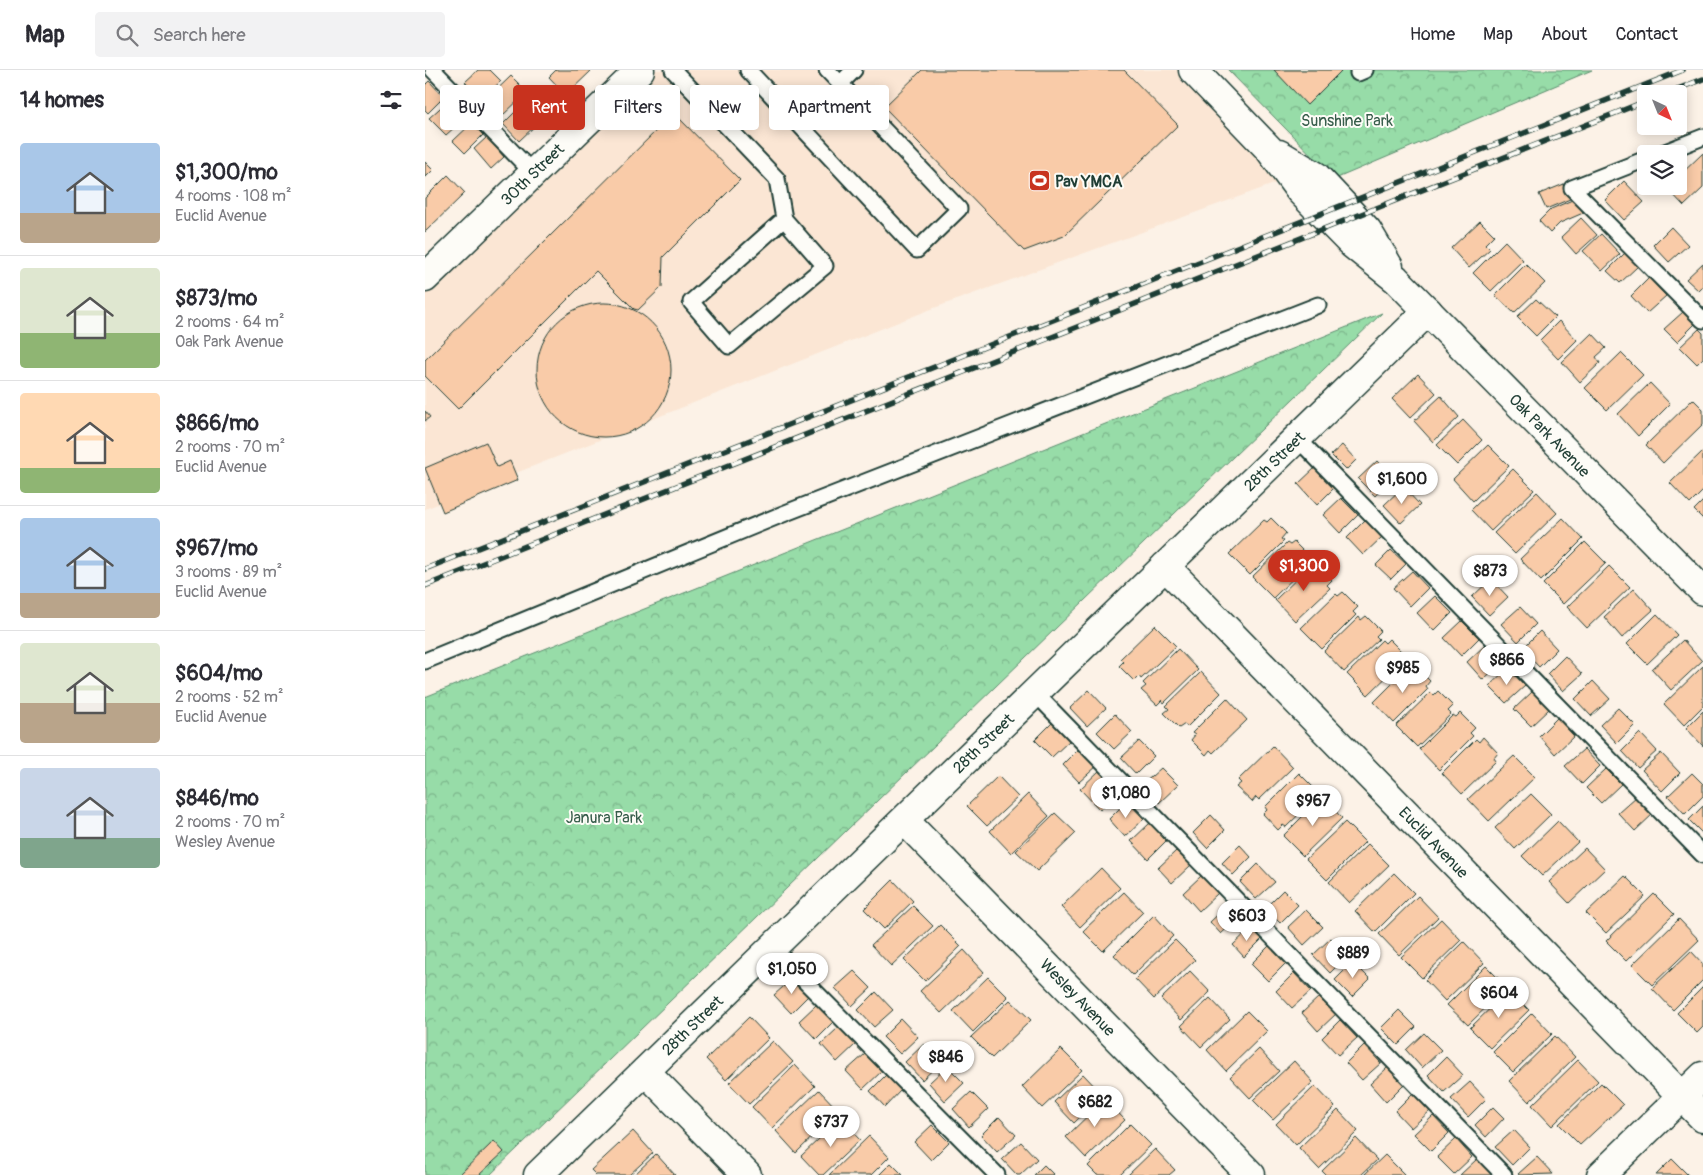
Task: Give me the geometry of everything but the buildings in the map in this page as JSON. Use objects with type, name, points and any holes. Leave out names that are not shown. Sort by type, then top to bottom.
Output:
[{"type":"street","name":"30th Street","points":[[425,278],[639,70]]},
{"type":"street","name":"Oak Park Avenue","points":[[1193,70],[1269,148],[1316,176],[1367,230],[1396,279],[1703,592]]},
{"type":"street","name":"28th Street","points":[[538,1175],[1428,311]]},
{"type":"street","name":"Euclid Avenue","points":[[1165,566],[1703,1118]]},
{"type":"street","name":"Wesley Avenue","points":[[904,820],[1251,1175]]},
{"type":"street","points":[[645,1071],[747,1175]]},
{"type":"street","points":[[1601,1175],[1703,1076]]},
{"type":"lane","points":[[433,70],[533,173]]},
{"type":"lane","points":[[673,70],[777,179],[784,219],[825,266],[729,346],[691,302],[784,219]]},
{"type":"lane","points":[[747,70],[917,250],[959,209],[827,70]]},
{"type":"lane","points":[[840,84],[854,70]]},
{"type":"lane","points":[[1683,145],[1703,137]]},
{"type":"lane","points":[[1637,163],[1572,188],[1703,320]]},
{"type":"lane","points":[[425,661],[783,514],[1318,305]]},
{"type":"lane","points":[[1297,438],[1703,855]]},
{"type":"lane","points":[[1035,693],[1504,1175]]},
{"type":"lane","points":[[772,948],[997,1175]]},
{"type":"shaded area","points":[[649,70],[1185,70],[1290,178],[934,308],[425,509],[425,288],[595,123],[595,130],[680,130],[680,85],[634,85]]},
{"type":"green space","name":"Sunshine Park","points":[[1228,70],[1592,70],[1335,179]]},
{"type":"green space","name":"Janura Park","points":[[1382,313],[490,1175],[425,1175],[425,697]]},
{"type":"railway","points":[[425,569],[1683,70]]},
{"type":"railway","points":[[1687,85],[1703,79]]},
{"type":"railway","points":[[425,586],[1637,105]]},
{"type":"place","name":"Pav YMCA","points":[[1039,181]]}]
